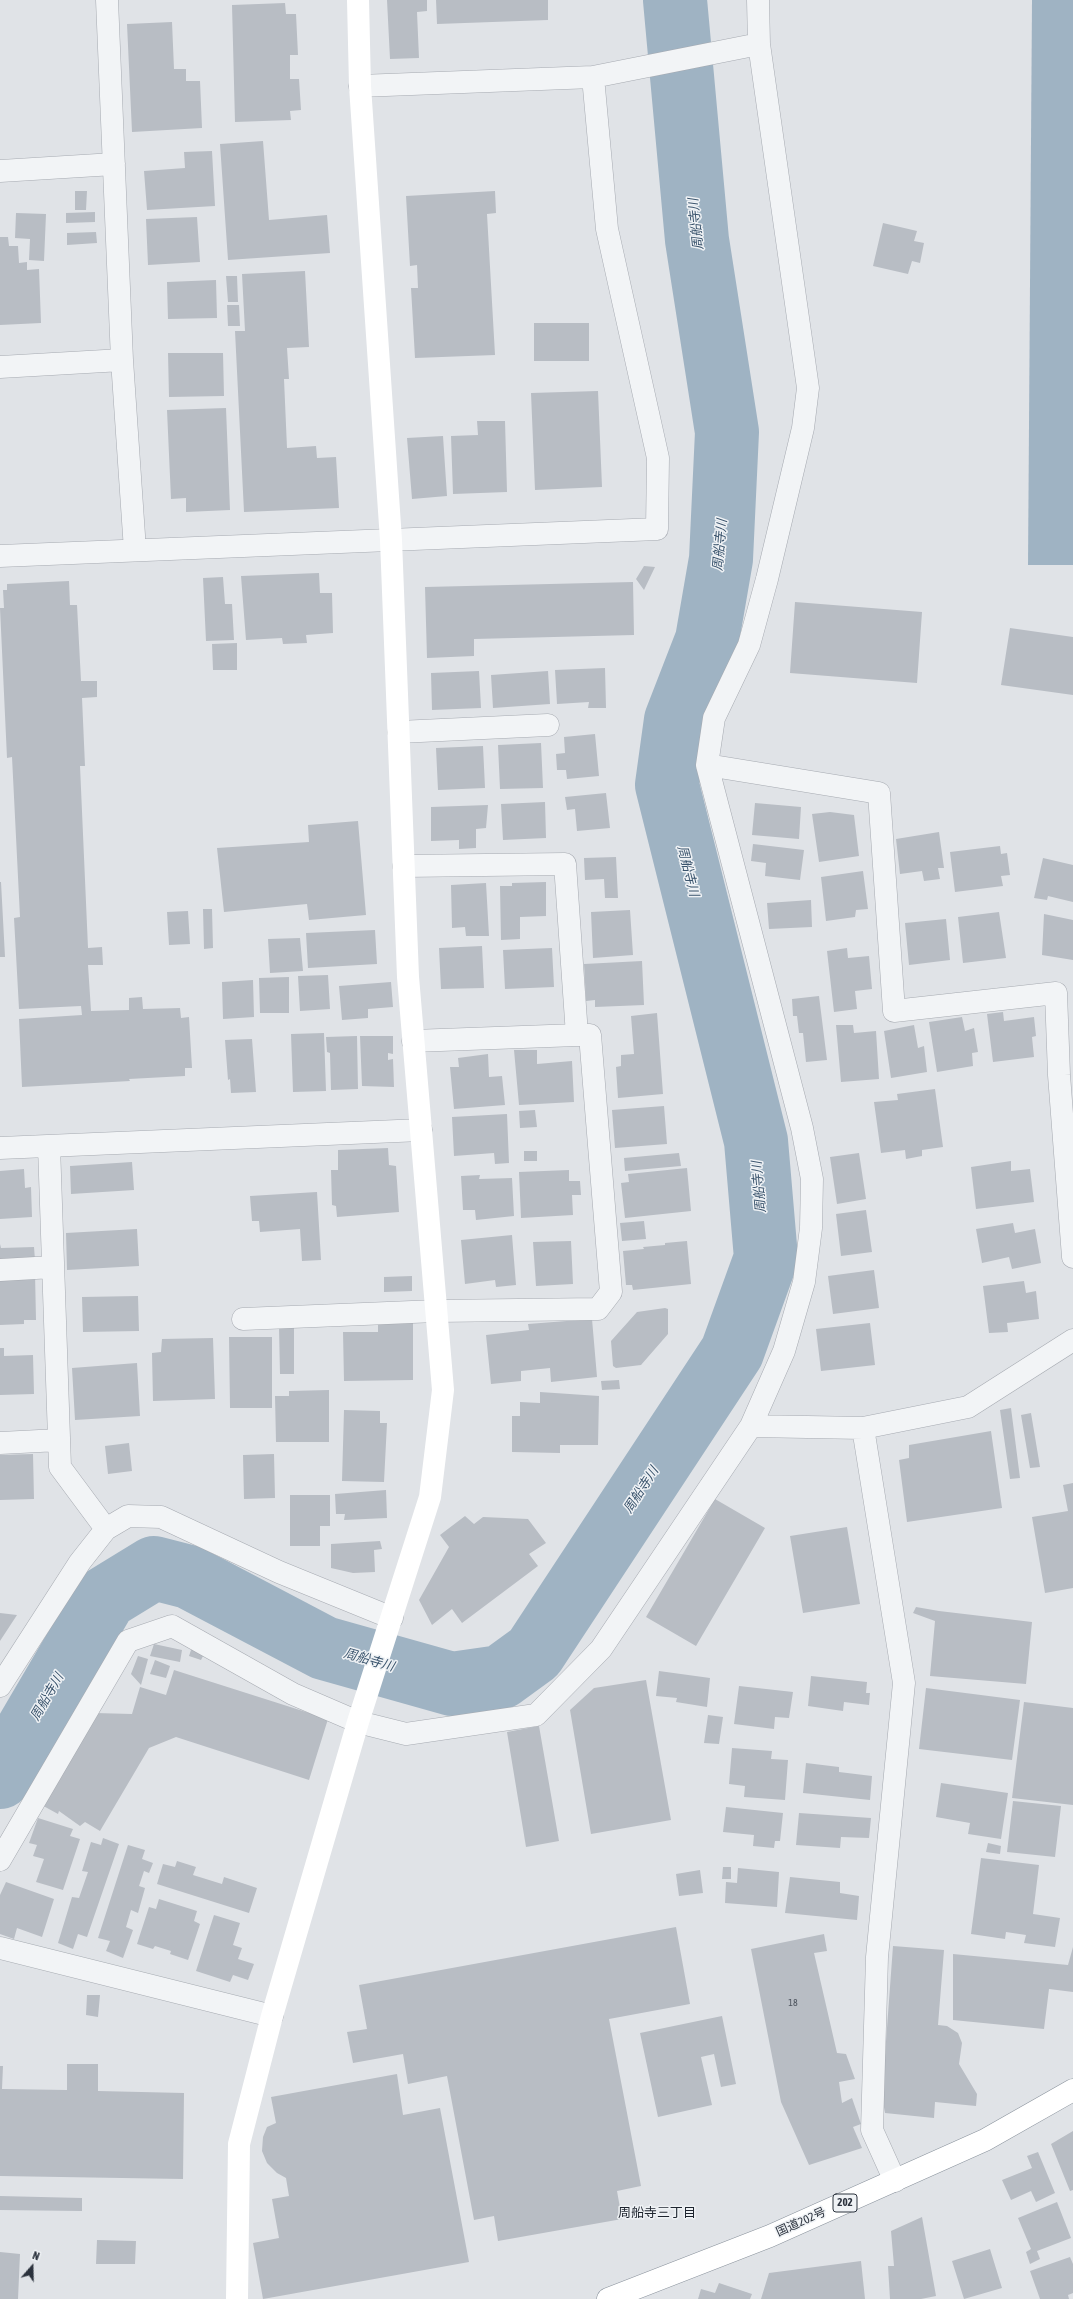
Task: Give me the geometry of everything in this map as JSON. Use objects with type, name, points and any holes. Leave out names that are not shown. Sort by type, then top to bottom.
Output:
[{"type":"main road","points":[[236,2299],[239,2144],[272,2016],[358,1722],[430,1497],[443,1390],[408,977],[391,540],[360,86],[358,0]]},
{"type":"main road","name":"国道202号","points":[[608,2299],[770,2236],[895,2181],[985,2140],[1073,2090]]},
{"type":"street","points":[[107,0],[122,360],[135,550]]},
{"type":"street","points":[[0,1860],[128,1641],[172,1626],[293,1694],[358,1722],[406,1734],[536,1715],[601,1649],[752,1426],[784,1352],[804,1282],[811,1228],[812,1179],[802,1128],[706,765],[714,718],[749,645],[767,579],[803,428],[808,388],[751,46],[758,0]]},
{"type":"street","points":[[360,86],[604,75],[751,46]]},
{"type":"street","points":[[0,556],[657,529],[658,458],[607,229],[604,75]]},
{"type":"street","points":[[0,171],[114,164]]},
{"type":"street","points":[[0,367],[122,360]]},
{"type":"street","points":[[399,732],[548,725]]},
{"type":"street","points":[[706,765],[879,793],[894,1011],[1056,993],[1058,1075],[1073,1257]]},
{"type":"street","points":[[404,866],[566,864],[577,1035]]},
{"type":"street","points":[[243,1319],[436,1311],[598,1309],[610,1292],[590,1035],[413,1041]]},
{"type":"street","points":[[0,1148],[421,1130]]},
{"type":"street","points":[[49,1146],[60,1467],[106,1529]]},
{"type":"street","points":[[0,1270],[54,1267]]},
{"type":"street","points":[[752,1426],[864,1428],[968,1407],[1073,1340]]},
{"type":"street","points":[[864,1428],[904,1683],[877,1957],[872,2130],[895,2181]]},
{"type":"street","points":[[0,1443],[59,1440]]},
{"type":"street","points":[[0,1686],[80,1562],[106,1529],[128,1516],[161,1517],[280,1572],[392,1618]]},
{"type":"street","points":[[0,1948],[272,2016]]},
{"type":"water","points":[[1032,0],[1073,0],[1073,565],[1028,565]]},
{"type":"building","points":[[387,0],[427,0],[427,11],[417,12],[419,58],[390,59]]},
{"type":"building","points":[[436,0],[548,0],[548,20],[437,24]]},
{"type":"building","points":[[285,3],[286,14],[296,14],[298,55],[290,55],[290,79],[299,79],[301,110],[290,111],[291,120],[235,122],[232,5]]},
{"type":"building","points":[[172,22],[174,69],[186,69],[186,81],[200,81],[202,128],[132,132],[127,24]]},
{"type":"building","points":[[263,141],[269,220],[327,215],[330,253],[228,260],[220,144]]},
{"type":"building","points":[[212,151],[215,206],[147,210],[144,171],[185,168],[184,152]]},
{"type":"building","points":[[75,191],[87,191],[86,210],[75,210]]},
{"type":"building","points":[[495,191],[496,213],[487,214],[495,355],[415,358],[411,288],[418,288],[417,265],[410,266],[406,196]]},
{"type":"building","points":[[95,212],[95,222],[66,223],[66,213]]},
{"type":"building","points":[[16,213],[46,214],[44,261],[29,260],[30,239],[15,238]]},
{"type":"building","points":[[197,217],[200,262],[148,265],[146,219]]},
{"type":"building","points":[[883,223],[917,231],[914,241],[924,243],[920,263],[912,261],[908,274],[873,266]]},
{"type":"building","points":[[96,232],[97,243],[67,245],[67,233]]},
{"type":"building","points":[[0,237],[8,237],[9,246],[18,246],[19,263],[27,262],[27,270],[39,269],[41,323],[0,325]]},
{"type":"building","points":[[305,271],[309,347],[287,348],[289,379],[284,379],[287,448],[316,446],[317,458],[336,457],[339,508],[244,512],[235,331],[245,331],[242,274]]},
{"type":"building","points":[[226,276],[237,276],[238,302],[228,302]]},
{"type":"building","points":[[216,280],[217,318],[168,319],[167,282]]},
{"type":"building","points":[[227,305],[239,305],[240,326],[228,326]]},
{"type":"building","points":[[534,323],[589,323],[589,361],[534,361]]},
{"type":"building","points":[[168,353],[223,353],[224,396],[169,397]]},
{"type":"building","points":[[598,391],[602,487],[535,490],[531,393]]},
{"type":"building","points":[[226,408],[230,510],[186,512],[186,498],[171,499],[167,410]]},
{"type":"building","points":[[477,421],[505,421],[507,492],[453,494],[451,436],[478,435]]},
{"type":"building","points":[[443,436],[447,496],[412,499],[407,438]]},
{"type":"building","points":[[644,566],[655,567],[644,590],[636,579]]},
{"type":"building","points":[[319,573],[320,593],[332,593],[333,633],[306,635],[307,643],[283,644],[282,638],[246,640],[241,576]]},
{"type":"building","points":[[223,577],[225,604],[232,604],[234,640],[206,641],[203,578]]},
{"type":"building","points":[[69,581],[70,605],[77,605],[81,681],[97,681],[97,697],[82,698],[85,766],[80,766],[88,948],[102,947],[103,965],[88,965],[91,1011],[129,1010],[129,998],[142,997],[143,1009],[180,1008],[181,1018],[189,1017],[192,1068],[185,1068],[185,1076],[129,1079],[130,1081],[22,1087],[19,1019],[82,1015],[81,1006],[19,1009],[14,918],[20,917],[12,757],[7,758],[0,608],[4,608],[3,590],[7,590],[7,584]]},
{"type":"building","points":[[633,582],[634,635],[474,639],[474,656],[427,658],[425,587]]},
{"type":"building","points":[[795,602],[922,612],[917,683],[790,673]]},
{"type":"building","points":[[1010,628],[1073,637],[1073,695],[1001,685]]},
{"type":"building","points":[[237,643],[237,670],[213,670],[212,644]]},
{"type":"building","points":[[605,668],[606,708],[588,708],[589,702],[557,704],[555,670]]},
{"type":"building","points":[[479,671],[481,708],[432,710],[431,673]]},
{"type":"building","points":[[548,671],[550,704],[493,708],[491,675]]},
{"type":"building","points":[[595,734],[599,776],[567,779],[566,770],[557,770],[556,754],[565,753],[564,737]]},
{"type":"building","points":[[541,743],[543,788],[500,789],[498,745]]},
{"type":"building","points":[[483,746],[485,788],[438,790],[436,748]]},
{"type":"building","points":[[606,793],[610,828],[577,831],[575,809],[567,810],[565,797]]},
{"type":"building","points":[[545,802],[546,838],[503,840],[501,804]]},
{"type":"building","points":[[755,803],[801,807],[799,839],[752,835]]},
{"type":"building","points":[[488,805],[486,828],[476,829],[476,848],[459,849],[459,840],[431,841],[431,807]]},
{"type":"building","points":[[830,812],[854,815],[859,856],[819,862],[812,814]]},
{"type":"building","points":[[358,821],[366,915],[309,920],[307,904],[224,912],[217,848],[309,842],[308,825]]},
{"type":"building","points":[[939,832],[944,868],[938,868],[940,879],[924,881],[922,871],[900,874],[896,839]]},
{"type":"building","points":[[753,844],[804,850],[800,880],[765,876],[766,863],[751,861]]},
{"type":"building","points":[[1000,846],[1001,854],[1007,853],[1010,875],[1001,876],[1003,886],[955,892],[950,852]]},
{"type":"building","points":[[616,857],[618,898],[605,898],[604,879],[585,880],[584,858]]},
{"type":"building","points":[[1043,858],[1073,865],[1073,902],[1048,896],[1047,900],[1034,898]]},
{"type":"building","points":[[863,871],[868,909],[856,910],[855,917],[826,921],[821,877]]},
{"type":"building","points":[[1,882],[5,957],[0,957]]},
{"type":"building","points":[[546,882],[546,916],[520,917],[520,939],[501,940],[500,886],[512,886],[512,883]]},
{"type":"building","points":[[486,883],[489,936],[466,936],[465,927],[452,928],[451,885]]},
{"type":"building","points":[[811,900],[812,927],[769,929],[767,903]]},
{"type":"building","points":[[203,909],[212,909],[213,948],[204,949]]},
{"type":"building","points":[[630,910],[633,955],[593,958],[591,912]]},
{"type":"building","points":[[188,911],[190,944],[169,945],[167,912]]},
{"type":"building","points":[[999,912],[1006,958],[963,963],[958,917]]},
{"type":"building","points":[[1044,914],[1073,920],[1073,960],[1042,955]]},
{"type":"building","points":[[946,919],[950,960],[909,965],[905,923]]},
{"type":"building","points":[[375,930],[377,964],[308,968],[306,933]]},
{"type":"building","points":[[300,938],[303,971],[270,973],[268,939]]},
{"type":"building","points":[[482,946],[484,988],[441,989],[439,948]]},
{"type":"building","points":[[552,948],[554,987],[505,989],[503,950]]},
{"type":"building","points":[[847,948],[848,958],[869,956],[872,989],[855,991],[857,1009],[834,1012],[827,951]]},
{"type":"building","points":[[642,961],[644,1005],[595,1007],[595,1000],[586,1001],[584,964]]},
{"type":"building","points":[[328,975],[330,1009],[300,1011],[298,976]]},
{"type":"building","points":[[289,977],[289,1013],[260,1013],[259,978]]},
{"type":"building","points":[[253,980],[254,1017],[223,1019],[222,982]]},
{"type":"building","points":[[391,982],[393,1007],[368,1009],[368,1018],[342,1020],[339,986]]},
{"type":"building","points":[[819,996],[827,1060],[806,1062],[803,1033],[799,1033],[797,1016],[793,1016],[792,999]]},
{"type":"building","points":[[1003,1012],[1004,1021],[1034,1017],[1036,1036],[1032,1037],[1034,1057],[993,1062],[987,1014]]},
{"type":"building","points":[[657,1013],[663,1094],[618,1098],[616,1067],[621,1066],[621,1055],[634,1054],[631,1016]]},
{"type":"building","points":[[962,1017],[965,1031],[974,1028],[978,1052],[972,1053],[973,1066],[937,1072],[929,1022]]},
{"type":"building","points":[[836,1025],[853,1025],[854,1033],[876,1031],[879,1079],[841,1082]]},
{"type":"building","points":[[914,1025],[918,1048],[924,1046],[927,1072],[891,1078],[884,1031]]},
{"type":"building","points":[[324,1033],[326,1091],[293,1092],[291,1034]]},
{"type":"building","points":[[357,1036],[358,1089],[331,1090],[330,1053],[327,1052],[326,1037]]},
{"type":"building","points":[[360,1036],[393,1036],[393,1054],[388,1053],[388,1060],[393,1059],[394,1087],[362,1086]]},
{"type":"building","points":[[252,1039],[256,1092],[231,1093],[230,1079],[228,1080],[225,1040]]},
{"type":"building","points":[[514,1050],[537,1050],[537,1064],[572,1061],[574,1102],[519,1105]]},
{"type":"building","points":[[488,1054],[489,1077],[502,1076],[505,1105],[454,1109],[450,1067],[459,1067],[458,1058]]},
{"type":"building","points":[[935,1089],[943,1147],[922,1150],[922,1156],[906,1159],[905,1150],[881,1153],[874,1102],[898,1100],[897,1094]]},
{"type":"building","points":[[664,1106],[667,1144],[615,1148],[612,1110]]},
{"type":"building","points":[[535,1110],[537,1127],[520,1128],[519,1111]]},
{"type":"building","points":[[507,1114],[509,1163],[495,1164],[494,1153],[454,1156],[452,1117]]},
{"type":"building","points":[[388,1148],[389,1165],[396,1166],[399,1212],[337,1217],[336,1206],[332,1205],[331,1170],[338,1170],[338,1150]]},
{"type":"building","points":[[524,1151],[537,1151],[537,1161],[524,1161]]},
{"type":"building","points":[[679,1153],[681,1166],[625,1171],[624,1158]]},
{"type":"building","points":[[859,1153],[866,1199],[837,1204],[830,1157]]},
{"type":"building","points":[[1011,1161],[1011,1171],[1030,1169],[1034,1202],[976,1209],[971,1167]]},
{"type":"building","points":[[132,1162],[134,1190],[71,1194],[70,1166]]},
{"type":"building","points":[[687,1168],[691,1211],[625,1218],[621,1183],[629,1182],[628,1174]]},
{"type":"building","points":[[24,1169],[25,1188],[31,1187],[32,1217],[0,1219],[0,1171]]},
{"type":"building","points":[[569,1170],[569,1181],[580,1181],[581,1195],[572,1195],[573,1215],[521,1218],[519,1172]]},
{"type":"building","points":[[480,1175],[479,1179],[512,1178],[514,1216],[476,1220],[475,1210],[463,1210],[461,1176]]},
{"type":"building","points":[[317,1192],[321,1260],[302,1261],[300,1229],[260,1232],[259,1221],[252,1221],[250,1196]]},
{"type":"building","points":[[866,1210],[872,1252],[841,1256],[836,1214]]},
{"type":"building","points":[[644,1221],[646,1239],[622,1241],[620,1223]]},
{"type":"building","points":[[1013,1223],[1015,1233],[1035,1229],[1041,1263],[1012,1269],[1009,1257],[982,1263],[976,1229]]},
{"type":"building","points":[[137,1229],[139,1266],[67,1270],[66,1233]]},
{"type":"building","points":[[512,1235],[516,1285],[496,1287],[495,1280],[465,1284],[461,1240]]},
{"type":"building","points":[[571,1241],[573,1284],[536,1286],[533,1242]]},
{"type":"building","points":[[687,1241],[691,1284],[633,1290],[632,1285],[626,1285],[623,1251],[665,1245],[665,1243]]},
{"type":"building","points":[[0,1244],[1,1248],[34,1247],[35,1260],[0,1261]]},
{"type":"building","points":[[874,1270],[879,1308],[833,1314],[828,1276]]},
{"type":"building","points":[[35,1273],[36,1320],[24,1320],[24,1324],[0,1325],[0,1274]]},
{"type":"building","points":[[412,1276],[412,1291],[384,1292],[384,1277]]},
{"type":"building","points":[[1024,1281],[1026,1293],[1036,1291],[1039,1319],[1007,1323],[1008,1332],[989,1333],[983,1286]]},
{"type":"building","points":[[138,1296],[139,1331],[83,1332],[82,1297]]},
{"type":"building","points":[[665,1308],[668,1309],[668,1334],[641,1365],[616,1368],[613,1366],[611,1341],[637,1312]]},
{"type":"building","points":[[413,1319],[413,1380],[344,1381],[343,1332],[378,1332],[378,1320]]},
{"type":"building","points":[[592,1319],[597,1377],[551,1382],[550,1368],[521,1371],[521,1381],[491,1384],[486,1335],[529,1330],[528,1324]]},
{"type":"building","points":[[870,1323],[875,1365],[821,1371],[816,1329]]},
{"type":"building","points":[[294,1326],[294,1374],[280,1374],[279,1327]]},
{"type":"building","points":[[229,1337],[272,1337],[272,1408],[230,1408]]},
{"type":"building","points":[[213,1338],[215,1399],[153,1401],[152,1353],[161,1352],[162,1339]]},
{"type":"building","points":[[0,1348],[4,1348],[4,1356],[33,1355],[34,1394],[0,1395]]},
{"type":"building","points":[[137,1363],[140,1416],[75,1420],[72,1368]]},
{"type":"building","points":[[619,1380],[620,1389],[602,1390],[601,1381]]},
{"type":"building","points":[[329,1390],[329,1442],[276,1442],[275,1396],[289,1396],[289,1391]]},
{"type":"building","points":[[540,1392],[599,1396],[598,1445],[560,1445],[560,1453],[512,1452],[512,1416],[520,1416],[520,1402],[540,1403]]},
{"type":"building","points":[[1011,1408],[1020,1478],[1010,1479],[1000,1410]]},
{"type":"building","points":[[344,1410],[380,1411],[380,1423],[387,1423],[384,1482],[342,1481]]},
{"type":"building","points":[[1031,1413],[1040,1467],[1030,1468],[1021,1415]]},
{"type":"building","points":[[991,1431],[1002,1508],[907,1522],[899,1460],[909,1458],[909,1445]]},
{"type":"building","points":[[129,1443],[132,1471],[108,1474],[105,1446]]},
{"type":"building","points":[[33,1454],[34,1499],[0,1500],[0,1455]]},
{"type":"building","points":[[274,1454],[275,1498],[244,1499],[243,1455]]},
{"type":"building","points":[[1073,1483],[1073,1588],[1045,1593],[1032,1517],[1068,1511],[1063,1485]]},
{"type":"building","points":[[386,1490],[387,1518],[344,1520],[345,1514],[336,1514],[335,1494]]},
{"type":"building","points":[[290,1495],[330,1495],[330,1526],[320,1526],[320,1546],[290,1546]]},
{"type":"building","points":[[715,1499],[765,1528],[696,1646],[646,1617]]},
{"type":"building","points":[[465,1516],[474,1524],[483,1517],[528,1519],[546,1543],[529,1554],[538,1566],[462,1623],[452,1609],[432,1625],[419,1600],[449,1547],[440,1535]]},
{"type":"building","points":[[847,1527],[860,1604],[803,1613],[790,1536]]},
{"type":"building","points":[[380,1541],[382,1549],[374,1550],[375,1572],[353,1573],[331,1568],[331,1544]]},
{"type":"building","points":[[916,1607],[1032,1622],[1026,1684],[930,1676],[935,1621],[913,1613]]},
{"type":"building","points":[[0,1613],[17,1615],[0,1641]]},
{"type":"building","points":[[154,1644],[182,1650],[180,1662],[150,1656]]},
{"type":"building","points":[[192,1647],[205,1652],[201,1660],[189,1656]]},
{"type":"building","points":[[138,1656],[148,1659],[141,1685],[131,1674]]},
{"type":"building","points":[[155,1660],[170,1666],[166,1678],[150,1674]]},
{"type":"building","points":[[174,1670],[328,1719],[309,1780],[176,1737],[149,1748],[100,1831],[85,1822],[80,1826],[59,1811],[58,1814],[38,1803],[95,1713],[132,1714],[140,1687],[166,1695]]},
{"type":"building","points":[[659,1671],[710,1678],[707,1707],[676,1702],[677,1698],[656,1696]]},
{"type":"building","points":[[811,1676],[867,1682],[866,1693],[870,1693],[869,1705],[844,1702],[843,1711],[808,1706]]},
{"type":"building","points":[[646,1680],[671,1820],[591,1834],[570,1710],[594,1688]]},
{"type":"building","points":[[739,1686],[793,1692],[789,1718],[775,1717],[774,1729],[734,1724]]},
{"type":"building","points":[[926,1688],[1020,1700],[1012,1760],[919,1749]]},
{"type":"building","points":[[1024,1702],[1073,1708],[1073,1805],[1012,1798]]},
{"type":"building","points":[[708,1715],[723,1717],[719,1744],[704,1743]]},
{"type":"building","points":[[539,1726],[559,1841],[526,1847],[507,1732]]},
{"type":"building","points":[[732,1748],[772,1751],[771,1759],[788,1760],[785,1800],[744,1797],[745,1786],[729,1784]]},
{"type":"building","points":[[806,1763],[839,1767],[839,1772],[872,1776],[870,1800],[803,1793]]},
{"type":"building","points":[[941,1783],[1008,1793],[1001,1839],[968,1834],[970,1823],[936,1817]]},
{"type":"building","points":[[1013,1801],[1061,1806],[1055,1857],[1007,1852]]},
{"type":"building","points":[[726,1807],[783,1813],[780,1841],[775,1841],[774,1848],[753,1846],[754,1835],[723,1832]]},
{"type":"building","points":[[799,1813],[871,1818],[869,1838],[841,1837],[840,1848],[796,1845]]},
{"type":"building","points":[[38,1818],[73,1829],[70,1836],[80,1839],[63,1890],[36,1882],[44,1859],[33,1856],[37,1845],[29,1843]]},
{"type":"building","points":[[103,1838],[119,1844],[87,1937],[78,1934],[73,1949],[58,1943],[72,1897],[79,1898],[88,1872],[82,1871],[91,1842],[101,1845]]},
{"type":"building","points":[[988,1843],[1001,1846],[1000,1854],[986,1852]]},
{"type":"building","points":[[128,1845],[145,1850],[142,1859],[153,1863],[149,1873],[144,1871],[139,1886],[145,1888],[138,1913],[131,1910],[126,1927],[133,1930],[123,1958],[106,1951],[110,1941],[98,1938]]},
{"type":"building","points":[[981,1858],[1039,1865],[1033,1914],[1060,1918],[1055,1947],[1024,1943],[1026,1935],[1006,1932],[1005,1939],[971,1934]]},
{"type":"building","points":[[177,1861],[196,1867],[193,1875],[222,1884],[224,1877],[257,1888],[249,1913],[157,1884],[163,1864],[175,1867]]},
{"type":"building","points":[[723,1867],[731,1867],[731,1879],[722,1879]]},
{"type":"building","points":[[738,1868],[779,1872],[777,1907],[725,1903],[726,1882],[737,1883]]},
{"type":"building","points":[[700,1870],[703,1893],[679,1896],[676,1874]]},
{"type":"building","points":[[790,1877],[840,1882],[840,1893],[859,1896],[857,1920],[785,1913]]},
{"type":"building","points":[[6,1882],[54,1899],[42,1937],[17,1928],[14,1939],[0,1934],[0,1895]]},
{"type":"building","points":[[159,1899],[197,1911],[194,1921],[200,1924],[188,1960],[170,1954],[171,1951],[155,1946],[153,1949],[137,1944],[149,1907],[156,1909]]},
{"type":"building","points":[[214,1915],[240,1923],[233,1945],[242,1948],[238,1959],[254,1964],[248,1980],[233,1975],[230,1982],[196,1971]]},
{"type":"building","points":[[676,1927],[690,2004],[609,2019],[641,2186],[617,2191],[622,2219],[498,2241],[494,2216],[474,2220],[447,2076],[408,2084],[403,2054],[353,2063],[347,2032],[367,2029],[359,1985]]},
{"type":"building","points":[[824,1934],[827,1951],[814,1953],[837,2053],[846,2054],[855,2079],[839,2082],[842,2103],[852,2098],[861,2124],[853,2127],[862,2148],[809,2165],[781,2102],[751,1949]]},
{"type":"building","points":[[893,1946],[944,1950],[938,2025],[947,2026],[958,2033],[962,2043],[959,2064],[977,2094],[976,2106],[935,2102],[934,2118],[885,2113],[882,2096]]},
{"type":"building","points":[[1073,1947],[1073,1992],[1049,1989],[1044,2029],[953,2020],[953,1954],[1068,1965]]},
{"type":"building","points":[[87,1995],[100,1995],[98,2017],[86,2015]]},
{"type":"building","points":[[722,2016],[736,2084],[721,2087],[714,2054],[701,2057],[712,2105],[658,2117],[640,2033]]},
{"type":"building","points":[[67,2064],[98,2064],[98,2091],[184,2093],[183,2179],[0,2176],[0,2066],[3,2066],[2,2089],[67,2090]]},
{"type":"building","points":[[397,2074],[403,2115],[440,2108],[469,2262],[263,2299],[253,2243],[279,2238],[272,2199],[289,2196],[286,2178],[277,2173],[267,2163],[262,2151],[263,2137],[267,2127],[276,2123],[271,2097]]},
{"type":"building","points":[[1073,2131],[1073,2190],[1070,2191],[1051,2144]]},
{"type":"building","points":[[1038,2152],[1055,2193],[1036,2202],[1031,2191],[1011,2200],[1002,2180],[1032,2168],[1027,2156]]},
{"type":"building","points":[[0,2196],[82,2198],[82,2211],[0,2210]]},
{"type":"building","points":[[1057,2202],[1071,2238],[1037,2251],[1040,2259],[1030,2264],[1026,2252],[1031,2249],[1018,2218]]},
{"type":"building","points":[[922,2217],[936,2296],[921,2299],[890,2299],[888,2266],[894,2266],[891,2231]]},
{"type":"building","points":[[97,2240],[136,2241],[135,2264],[96,2264]]},
{"type":"building","points":[[990,2249],[1002,2288],[964,2299],[952,2261]]},
{"type":"building","points":[[0,2252],[20,2254],[18,2299],[0,2299]]},
{"type":"building","points":[[1070,2257],[1073,2264],[1073,2293],[1068,2295],[1069,2299],[1040,2299],[1030,2271]]},
{"type":"building","points":[[861,2261],[865,2299],[761,2299],[769,2273]]},
{"type":"building","points":[[719,2283],[752,2294],[750,2299],[698,2299],[701,2289],[715,2293]]},
{"type":"waterway","name":"周船寺川","points":[[0,1777],[105,1598],[154,1568],[189,1577],[324,1648],[452,1684],[501,1677],[534,1653],[732,1352],[766,1258],[756,1141],[667,785],[676,720],[707,640],[721,559],[727,432],[697,240],[675,0]]},
{"type":"district","name":"周船寺三丁目","points":[[657,2213]]}]
